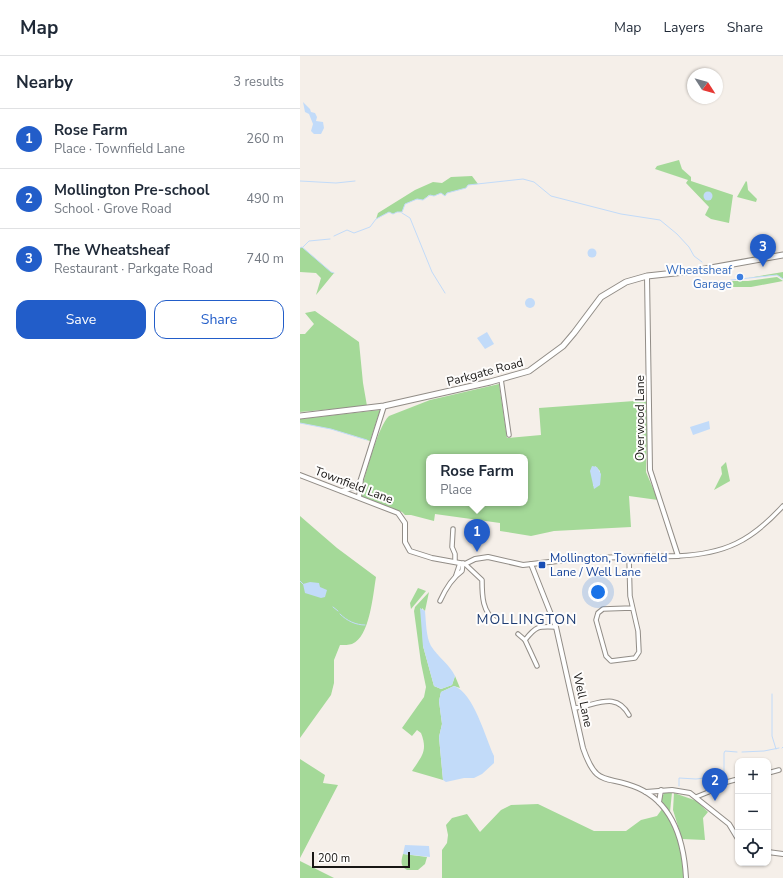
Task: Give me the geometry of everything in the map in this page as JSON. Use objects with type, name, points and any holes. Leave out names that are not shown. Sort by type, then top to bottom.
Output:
[{"type":"main road","name":"Parkgate Road","points":[[300,416],[384,406],[501,379],[529,371],[555,353],[574,334],[601,297],[626,282],[647,276],[694,271],[783,255]]},
{"type":"street","name":"Overwood Lane","points":[[647,276],[650,470],[678,556]]},
{"type":"street","points":[[501,379],[509,436]]},
{"type":"street","points":[[358,497],[361,479],[384,406]]},
{"type":"street","name":"Townfield Lane","points":[[300,475],[398,513],[405,523],[405,542],[410,551],[427,557],[461,563],[488,556],[506,562],[531,564],[584,558],[678,556],[708,553],[729,547],[748,538],[767,523],[783,506]]},
{"type":"street","points":[[342,491],[355,487],[361,479]]},
{"type":"street","points":[[453,529],[452,547],[455,554],[461,563],[482,580],[482,601],[493,620],[496,622]]},
{"type":"street","points":[[629,557],[629,582],[632,608],[638,631],[639,652],[635,658],[611,661],[606,656],[597,616],[604,609],[632,608]]},
{"type":"street","points":[[440,601],[456,575],[462,571],[461,563]]},
{"type":"street","name":"Well Lane","points":[[531,564],[552,612],[588,764],[602,779],[634,786],[645,792],[670,814],[674,821],[685,861],[686,878]]},
{"type":"street","points":[[525,640],[534,629],[539,627],[556,627]]},
{"type":"street","points":[[518,634],[525,640],[537,666]]},
{"type":"street","points":[[575,708],[608,700],[615,701],[625,708],[629,715]]},
{"type":"street","points":[[771,771],[779,770]]},
{"type":"street","points":[[696,797],[711,791],[716,785],[735,780]]},
{"type":"street","points":[[645,792],[661,790],[684,792],[696,797],[729,824],[735,834]]},
{"type":"street","points":[[658,802],[661,790]]},
{"type":"street","points":[[771,852],[783,854]]},
{"type":"green space","points":[[679,160],[682,169],[691,177],[691,181],[733,195],[729,223],[711,219],[705,215],[709,207],[686,183],[688,180],[655,169],[657,166]]},
{"type":"green space","points":[[472,176],[478,184],[468,185],[466,188],[447,193],[445,196],[441,193],[434,196],[429,195],[423,200],[417,199],[405,204],[402,212],[393,214],[389,212],[376,219],[378,213],[415,190],[433,182],[442,183],[451,177]]},
{"type":"green space","points":[[746,181],[748,190],[757,199],[756,202],[737,197]]},
{"type":"green space","points":[[302,247],[334,273],[316,295],[321,278],[316,273],[300,272],[300,248]]},
{"type":"green space","points":[[783,272],[783,279],[777,275],[748,278]]},
{"type":"green space","points":[[777,277],[783,281],[751,287],[729,287],[728,281],[748,281]]},
{"type":"green space","points":[[315,311],[359,342],[367,406],[300,412],[300,334],[305,334],[314,324],[305,313]]},
{"type":"green space","points":[[499,384],[507,438],[541,435],[539,408],[648,400],[646,472],[658,500],[629,496],[631,527],[554,531],[531,536],[500,531],[500,523],[435,514],[434,521],[411,515],[405,515],[402,512],[361,496],[361,490],[373,451],[385,421],[389,416],[430,400]],"holes":[[[595,466],[600,471],[600,483],[593,486]]]},
{"type":"green space","points":[[380,410],[370,441],[331,429],[300,423],[300,419]]},
{"type":"green space","points":[[726,462],[730,481],[714,490],[722,474],[721,467]]},
{"type":"green space","points":[[300,516],[337,548],[376,577],[370,614],[363,633],[358,640],[352,644],[340,645],[334,660],[334,683],[331,695],[300,738]]},
{"type":"green space","points":[[418,588],[426,591],[411,609],[410,603]]},
{"type":"green space","points":[[429,592],[425,611],[422,608],[423,646],[434,686],[441,689],[452,685],[455,676],[460,688],[454,686],[441,692],[439,701],[442,724],[439,737],[443,780],[412,771],[423,753],[423,739],[421,733],[417,730],[412,736],[402,728],[424,697],[426,687],[414,611],[415,607]]},
{"type":"green space","points":[[300,759],[325,775],[323,783],[338,785],[300,858]]},
{"type":"green space","points":[[672,792],[670,812],[661,800],[664,793]]},
{"type":"green space","points":[[674,793],[697,801],[708,812],[703,818],[705,840],[682,839],[673,810]]},
{"type":"green space","points":[[538,804],[594,831],[626,831],[641,820],[657,816],[662,809],[672,824],[678,842],[685,878],[442,878],[442,850],[447,843],[448,835],[446,825],[452,818],[467,814],[480,832],[501,810],[511,805]]},
{"type":"green space","points":[[403,854],[427,857],[425,864],[418,870],[407,870],[403,867],[402,863]]},
{"type":"green space","points":[[300,861],[334,878],[300,878]]},
{"type":"water","points":[[303,102],[311,112],[315,113],[317,117],[316,121],[323,122],[324,128],[321,134],[314,134],[311,131],[313,124],[309,114],[305,112]]},
{"type":"water","points":[[708,191],[713,196],[708,201],[703,196]]},
{"type":"water","points":[[592,248],[597,253],[592,258],[587,253]]},
{"type":"water","points":[[528,298],[532,298],[534,299],[534,307],[528,308],[525,305],[525,301]]},
{"type":"water","points":[[487,332],[494,344],[485,349],[477,338]]},
{"type":"water","points":[[709,421],[710,429],[693,435],[690,427]]},
{"type":"water","points":[[592,466],[597,467],[601,474],[600,485],[594,489],[590,471]]},
{"type":"water","points":[[310,582],[319,583],[320,587],[327,590],[325,597],[321,598],[305,593],[303,584]]},
{"type":"water","points":[[420,608],[425,611],[427,634],[431,646],[455,676],[452,685],[441,689],[434,686],[423,646]]},
{"type":"water","points":[[454,686],[461,690],[473,706],[494,756],[494,763],[482,774],[474,778],[464,778],[446,782],[443,780],[439,737],[442,724],[439,701],[441,692]]},
{"type":"water","points":[[405,845],[429,846],[430,857],[403,854]]},
{"type":"waterway","points":[[334,236],[347,230],[354,233],[370,227],[376,219],[389,212],[393,214],[402,212],[405,204],[417,199],[423,200],[430,195],[434,196],[441,193],[445,196],[447,193],[466,188],[468,185],[523,179],[534,182],[551,196],[621,214],[660,220],[677,234],[689,247],[694,256],[702,262]]},
{"type":"waterway","points":[[300,181],[336,183],[355,181]]},
{"type":"waterway","points":[[402,213],[410,218],[432,272],[445,293]]},
{"type":"waterway","points":[[303,247],[309,241],[330,239]]},
{"type":"waterway","points":[[300,248],[302,247],[334,273]]},
{"type":"waterway","points":[[731,280],[777,275],[783,279]]},
{"type":"waterway","points":[[300,423],[331,429],[367,440]]},
{"type":"waterway","points":[[300,581],[303,584]]},
{"type":"waterway","points":[[333,607],[338,611]]},
{"type":"waterway","points":[[340,614],[352,622],[365,625]]},
{"type":"waterway","points":[[772,694],[772,736],[776,749]]},
{"type":"waterway","points":[[742,752],[764,751],[779,748]]},
{"type":"waterway","points":[[679,786],[679,778],[696,779],[722,776],[724,774],[725,751],[737,752]]},
{"type":"place","name":"The Wheatsheaf","points":[[763,267]]},
{"type":"place","name":"Wheatsheaf Garage","points":[[740,277]]},
{"type":"place","name":"Rose Farm","points":[[477,552]]},
{"type":"place","name":"Mollington, Townfield Lane / Well Lane","points":[[542,565]]},
{"type":"place","name":"Mollington Pre-school","points":[[715,801]]},
{"type":"district","name":"MOLLINGTON","points":[[527,619]]}]
